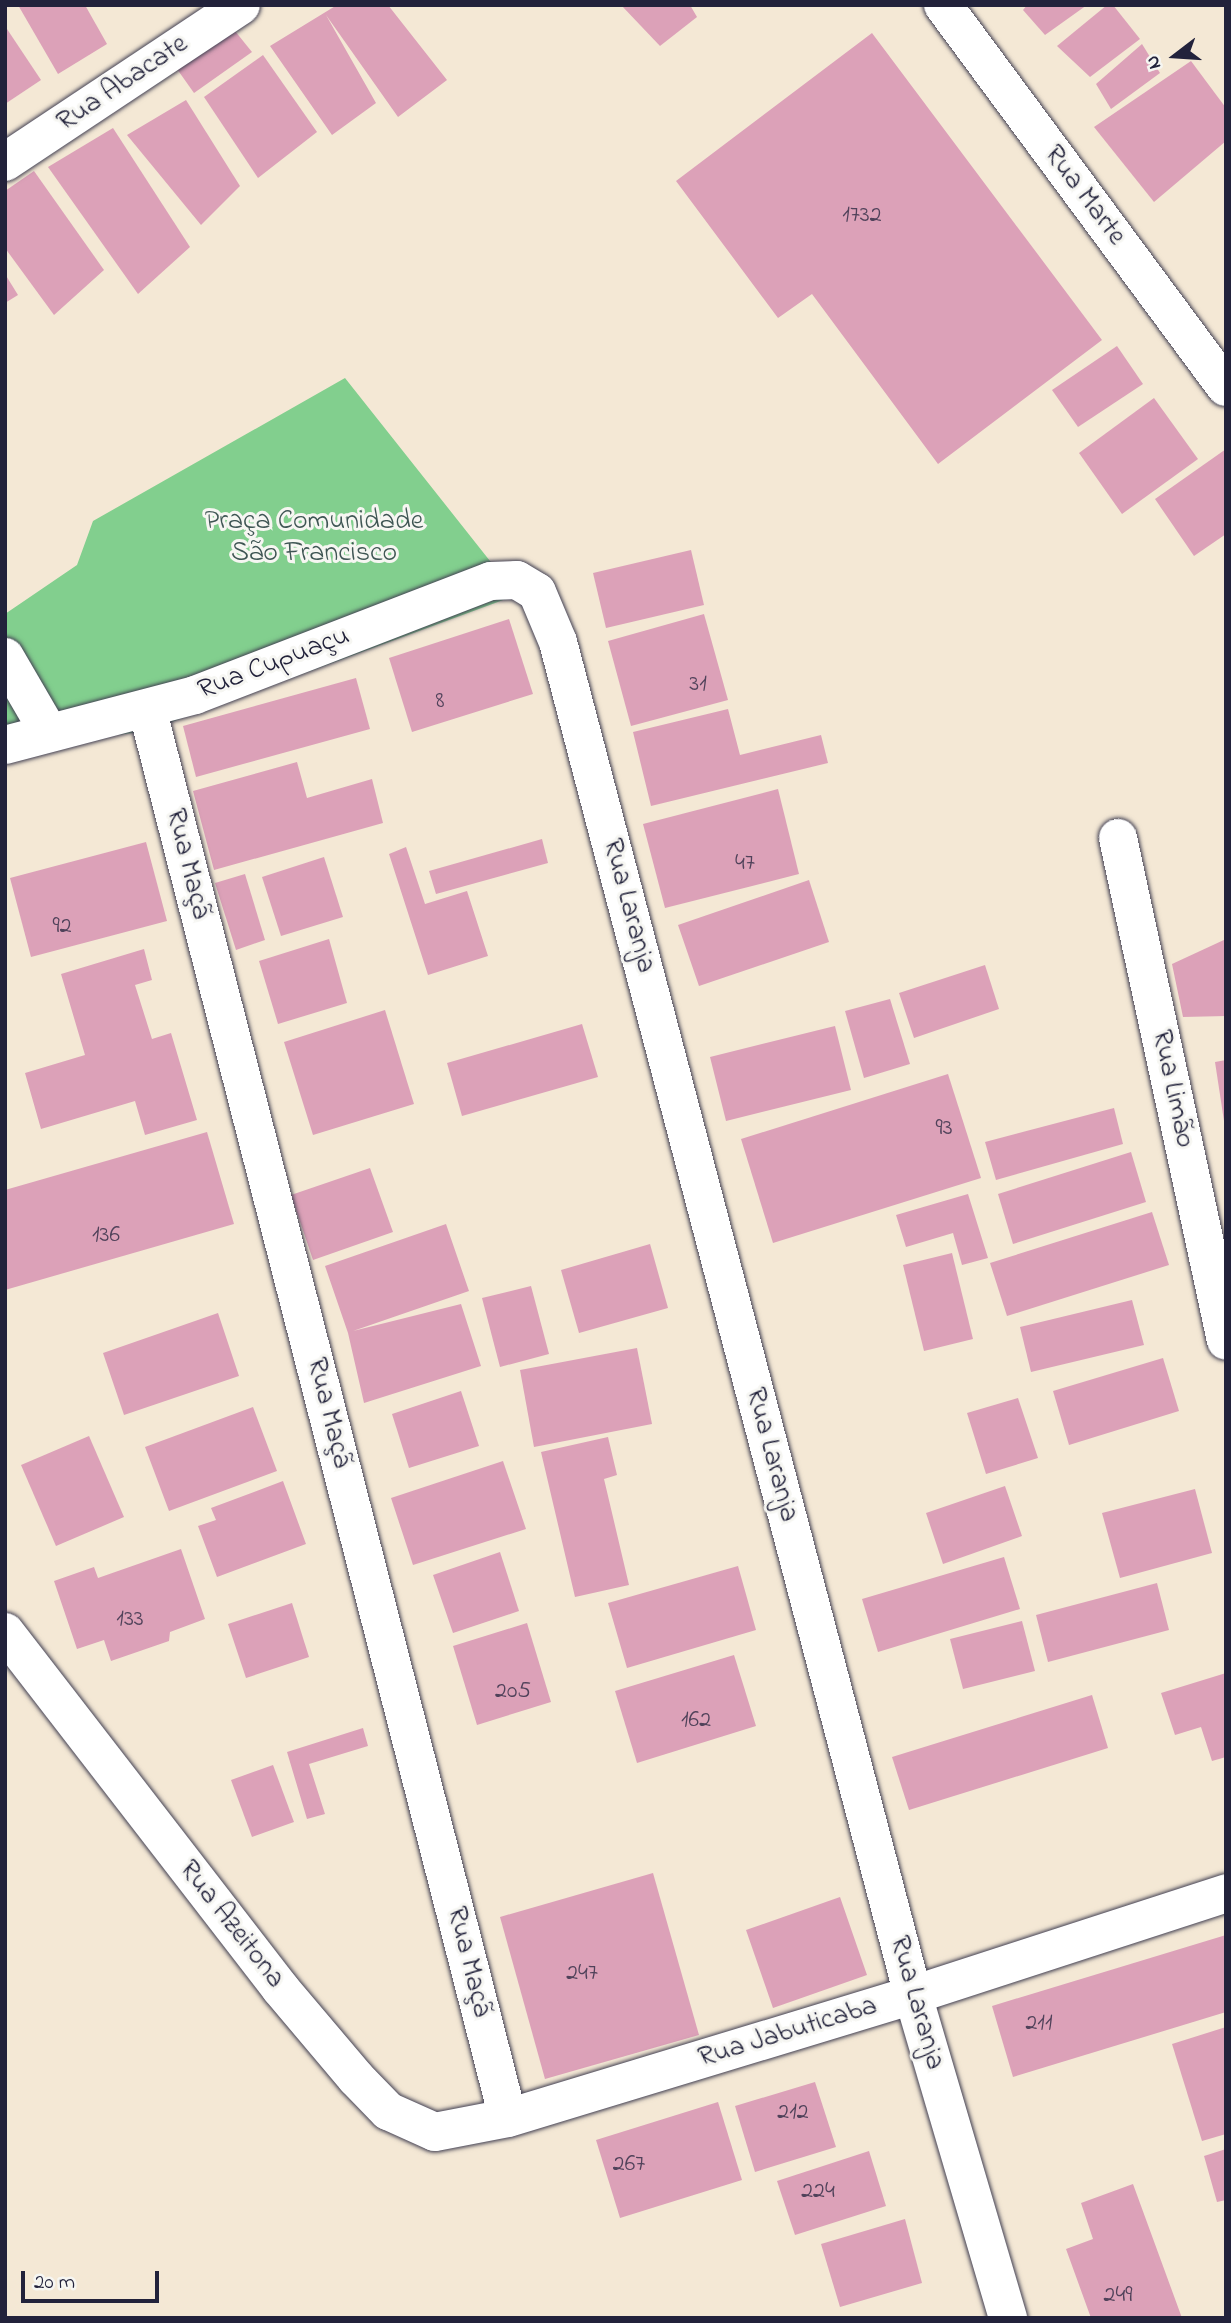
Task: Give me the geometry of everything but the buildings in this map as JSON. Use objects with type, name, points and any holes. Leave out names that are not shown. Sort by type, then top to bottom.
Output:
[{"type":"street","name":"Rua Abacate","points":[[5,162],[241,5]]},
{"type":"street","name":"Rua Marte","points":[[943,5],[1226,387]]},
{"type":"street","name":"Rua Cupuaçu","points":[[5,744],[195,695],[491,580],[517,580],[537,592]]},
{"type":"street","name":"Rua Laranja","points":[[537,592],[562,655],[913,1995],[1008,2318]]},
{"type":"street","points":[[5,657],[48,731]]},
{"type":"street","name":"Rua Maçã","points":[[147,708],[508,2118]]},
{"type":"street","name":"Rua Limão","points":[[1118,838],[1226,1341]]},
{"type":"street","name":"Rua Azeitona","points":[[5,1632],[279,1988],[356,2078],[388,2110],[435,2132],[508,2118]]},
{"type":"street","name":"Rua Jabuticaba","points":[[508,2118],[913,1995],[1226,1893]]},
{"type":"green space","name":"Praça Comunidade São Francisco","points":[[345,378],[517,595],[147,731],[42,745],[5,756],[5,614],[77,565],[93,521]]}]
